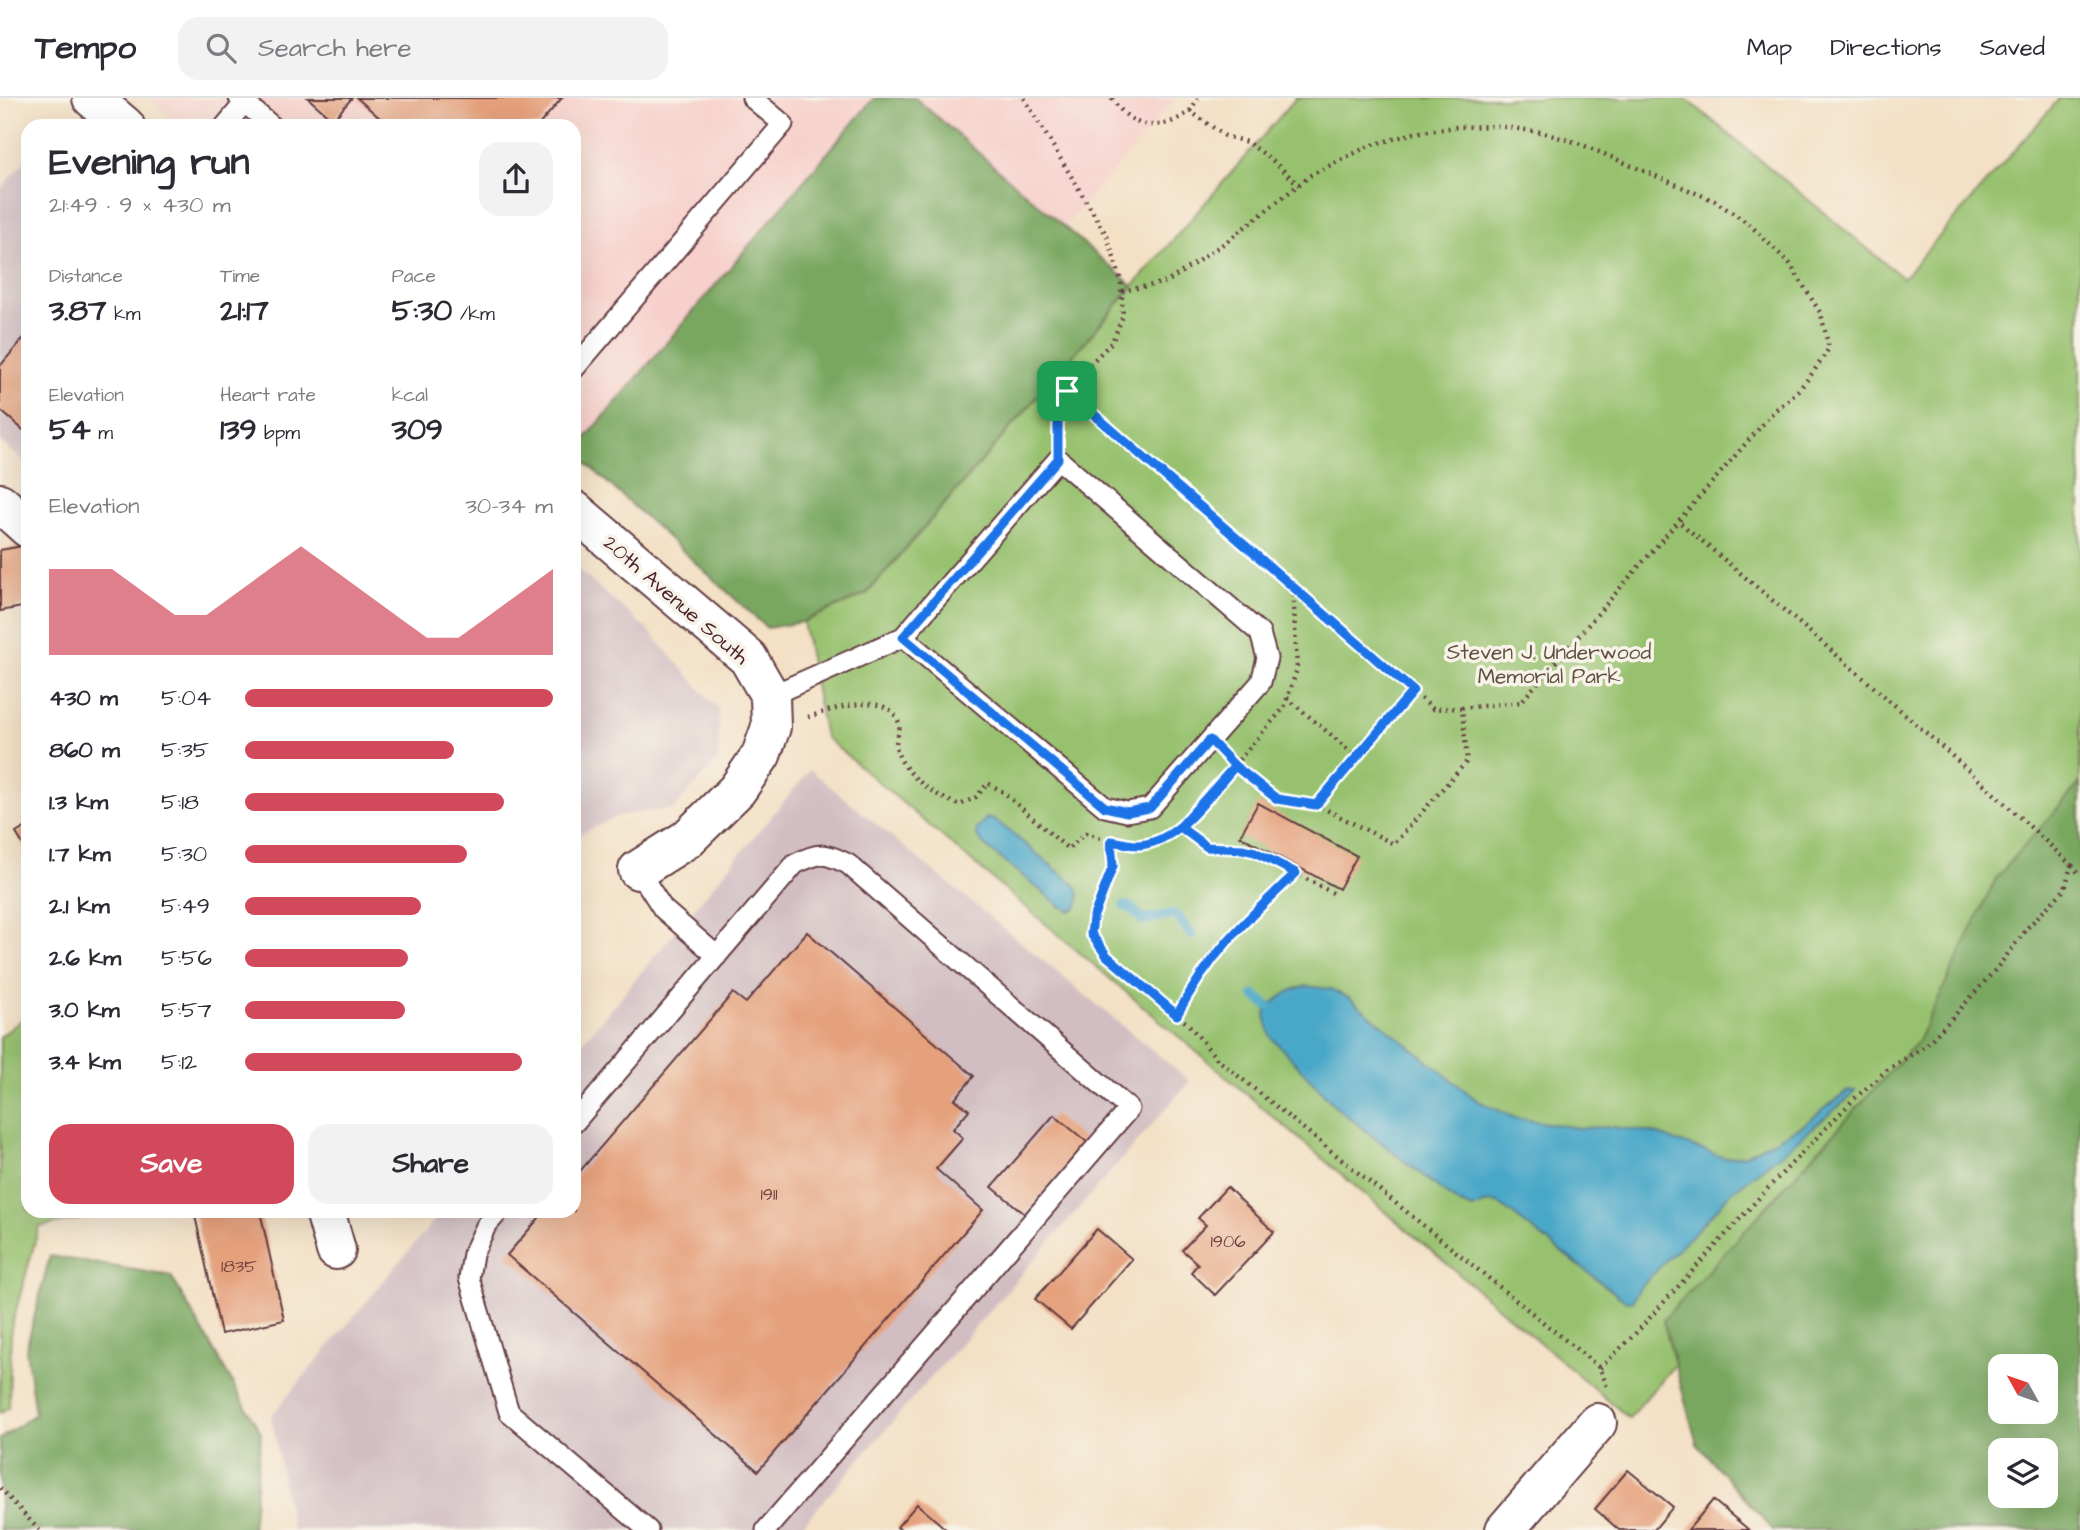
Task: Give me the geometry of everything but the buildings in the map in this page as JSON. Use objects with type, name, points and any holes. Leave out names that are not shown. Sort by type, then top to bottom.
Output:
[{"type":"street","points":[[92,98],[117,119]]},
{"type":"street","points":[[0,503],[21,522]]},
{"type":"street","name":"20th Avenue South","points":[[581,516],[747,659],[770,696]]},
{"type":"street","points":[[638,870],[687,839],[737,790],[761,755],[771,727],[770,696]]},
{"type":"street","points":[[327,1218],[336,1250]]},
{"type":"street","points":[[1505,1530],[1597,1423]]},
{"type":"lane","points":[[581,361],[783,124],[752,98]]},
{"type":"lane","points":[[230,119],[242,100],[264,119]]},
{"type":"lane","points":[[770,696],[903,637],[1058,459],[1260,633],[1267,658],[1262,681],[1150,808],[1127,812],[1105,807],[903,637]]},
{"type":"lane","points":[[581,1115],[795,864],[816,854],[848,864],[1129,1109],[766,1530]]},
{"type":"lane","points":[[638,870],[663,909],[717,956]]},
{"type":"lane","points":[[493,1218],[486,1226],[473,1254],[470,1278],[509,1412],[648,1530]]},
{"type":"path","points":[[1024,98],[1107,236],[1121,280],[1123,316],[1112,342],[1073,381],[1058,404],[1058,459]]},
{"type":"path","points":[[1112,98],[1129,118],[1153,126],[1178,120],[1190,111],[1198,98]]},
{"type":"path","points":[[1190,111],[1225,136],[1247,142],[1271,159],[1299,185]]},
{"type":"path","points":[[1067,391],[1433,709],[1462,708],[1521,702],[1775,410],[1792,399],[1829,348],[1821,314],[1790,264],[1749,224],[1715,201],[1578,143],[1540,132],[1499,126],[1414,132],[1369,146],[1311,176],[1226,242],[1167,282],[1122,291]]},
{"type":"path","points":[[1678,522],[1831,648],[2014,810],[2080,875]]},
{"type":"path","points":[[1316,805],[1413,691]]},
{"type":"path","points":[[1287,698],[1357,757]]},
{"type":"path","points":[[808,717],[837,708],[878,704],[891,709],[900,725],[896,745],[912,776],[946,800],[960,805],[976,797],[988,783],[1003,792],[1068,849],[1086,833],[1111,841],[1139,845],[1166,837],[1180,827],[1235,766]]},
{"type":"path","points":[[1210,740],[1235,766],[1277,799],[1316,805],[1394,844],[1466,761],[1462,708]]},
{"type":"path","points":[[1180,827],[1207,847],[1255,852],[1333,893]]},
{"type":"path","points":[[1111,841],[1113,866],[1093,918],[1091,934],[1107,956],[1189,1025],[1216,1058],[1600,1368],[1608,1388],[1606,1404],[1597,1423]]},
{"type":"path","points":[[1600,1368],[1854,1099],[1887,1070],[1925,1045],[1954,1016],[1997,968],[2029,926],[2064,889],[2071,865]]},
{"type":"path","points":[[1177,1015],[1205,968],[1238,927],[1296,873]]},
{"type":"path","points":[[0,1488],[39,1530]]},
{"type":"shaded area","points":[[149,98],[874,98],[581,444],[581,119],[174,119]]},
{"type":"shaded area","points":[[915,98],[1176,98],[1065,227]]},
{"type":"shaded area","points":[[21,165],[21,459],[0,441],[0,190]]},
{"type":"shaded area","points":[[581,572],[648,630],[719,710],[718,759],[674,809],[620,815],[581,834]]},
{"type":"shaded area","points":[[810,770],[1190,1081],[798,1530],[292,1530],[271,1416],[436,1218],[581,1218],[581,1045]]},
{"type":"green space","points":[[874,98],[915,98],[1133,286],[866,594],[802,622],[767,628],[581,458],[581,444]]},
{"type":"green space","name":"Steven J. Underwood Memorial Park","points":[[1296,98],[1685,98],[1903,278],[2060,98],[2080,98],[2080,892],[1629,1418],[825,737],[803,622],[867,594]]},
{"type":"green space","points":[[2080,783],[2080,1530],[1773,1530],[1697,1444],[1663,1320],[1918,1041],[1996,878]]},
{"type":"green space","points":[[21,1020],[21,1218],[87,1218],[39,1227],[11,1328],[9,1407],[0,1413],[0,1037]]},
{"type":"green space","points":[[50,1256],[171,1276],[261,1433],[252,1530],[0,1530],[0,1439],[35,1414],[26,1349]]},
{"type":"water","points":[[987,818],[998,822],[1076,886],[1079,897],[1076,908],[1070,911],[1060,906],[983,844],[976,835],[977,828]]},
{"type":"water","points":[[1305,986],[1330,989],[1349,998],[1478,1101],[1515,1118],[1578,1128],[1613,1127],[1650,1132],[1725,1158],[1745,1155],[1802,1126],[1848,1091],[1855,1090],[1776,1158],[1730,1193],[1640,1287],[1632,1301],[1624,1300],[1498,1203],[1489,1202],[1473,1209],[1458,1203],[1337,1108],[1271,1037],[1265,1016],[1268,1006],[1292,990]]},
{"type":"waterway","points":[[1124,906],[1130,907],[1143,920],[1173,914],[1191,935]]},
{"type":"waterway","points":[[1254,995],[1268,1006]]},
{"type":"route","points":[[1067,391],[1058,404],[1058,459],[903,637],[1105,807],[1127,812],[1150,808],[1210,740],[1235,766],[1180,827],[1166,837],[1139,845],[1111,841],[1113,866],[1093,918],[1091,934],[1107,956],[1177,1015],[1192,986],[1238,927],[1296,873],[1255,852],[1207,847],[1180,827],[1235,766],[1277,799],[1316,805],[1413,691],[1067,391]]}]
